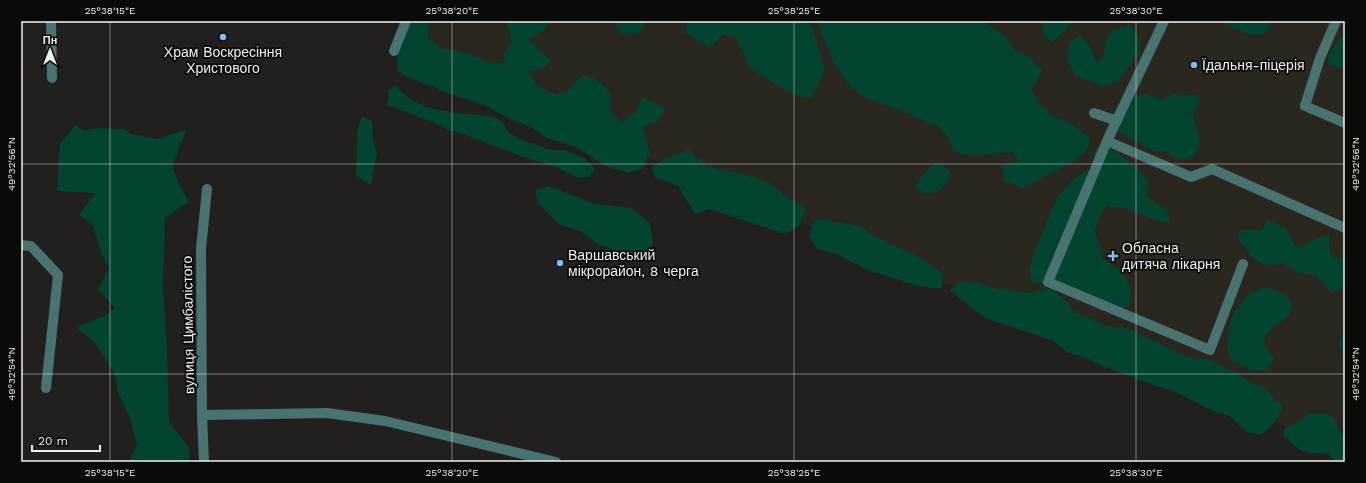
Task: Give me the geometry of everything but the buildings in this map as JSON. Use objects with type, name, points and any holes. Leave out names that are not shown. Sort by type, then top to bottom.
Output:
[{"type":"lane","points":[[52,21],[52,78]]},
{"type":"lane","points":[[394,51],[406,21]]},
{"type":"lane","points":[[1164,21],[1107,141],[1048,282],[1210,350],[1242,264]]},
{"type":"lane","points":[[1336,21],[1320,58],[1305,106],[1345,123]]},
{"type":"lane","points":[[1094,113],[1117,121]]},
{"type":"lane","points":[[1107,141],[1191,177],[1212,169],[1345,228]]},
{"type":"lane","name":"вулиця Цимбалістого","points":[[204,462],[202,415],[201,249],[207,189]]},
{"type":"lane","points":[[21,245],[31,246],[58,275],[46,388]]},
{"type":"lane","points":[[202,415],[328,413],[385,421],[556,462]]},
{"type":"shaded area","name":"Обласна дитяча лікарня","points":[[418,21],[1345,21],[1345,452],[417,60]]},
{"type":"green space","points":[[405,21],[429,21],[428,38],[441,48],[468,53],[488,62],[506,63],[503,55],[512,41],[505,21],[551,21],[544,30],[528,40],[552,61],[544,67],[528,72],[538,86],[557,95],[569,90],[582,75],[597,80],[610,92],[611,113],[621,122],[635,113],[643,97],[665,109],[658,121],[643,127],[650,153],[642,169],[628,173],[605,166],[576,147],[546,138],[531,127],[508,118],[485,105],[456,96],[407,77],[397,71],[397,56]]},
{"type":"green space","points":[[613,21],[648,21],[639,33],[622,35]]},
{"type":"green space","points":[[688,21],[807,21],[811,23],[825,69],[811,99],[797,96],[786,91],[750,68],[736,37],[723,35],[710,47],[685,33]]},
{"type":"green space","points":[[815,21],[984,21],[1006,37],[1014,50],[1030,57],[1042,71],[1032,89],[1039,104],[1051,115],[1069,123],[1090,138],[1087,151],[1074,161],[1023,188],[1004,181],[1002,165],[1018,161],[1014,152],[969,155],[953,151],[950,139],[937,126],[860,95],[850,86],[832,59],[817,22]]},
{"type":"green space","points":[[1042,21],[1072,21],[1069,27],[1052,43],[1043,33]]},
{"type":"green space","points":[[1221,21],[1271,21],[1268,29],[1263,34],[1257,35],[1242,32]]},
{"type":"green space","points":[[1130,24],[1139,38],[1139,54],[1117,82],[1102,86],[1076,76],[1068,63],[1068,49],[1071,41],[1081,35],[1092,49],[1094,60],[1097,63],[1103,57],[1106,40],[1112,31]]},
{"type":"green space","points":[[1345,34],[1345,70],[1327,64],[1329,55],[1333,48]]},
{"type":"green space","points":[[396,85],[410,98],[427,107],[456,113],[484,115],[502,121],[509,133],[522,140],[551,150],[564,150],[584,158],[595,169],[589,177],[578,178],[558,168],[517,155],[480,140],[446,129],[435,123],[387,105],[389,90]]},
{"type":"green space","points":[[1146,94],[1161,99],[1174,94],[1196,95],[1201,103],[1193,113],[1200,144],[1195,155],[1185,159],[1175,159],[1166,151],[1153,151],[1125,136],[1109,124],[1112,113],[1119,105],[1132,98]]},
{"type":"green space","points":[[362,116],[372,121],[373,139],[377,153],[371,185],[356,176],[357,131]]},
{"type":"green space","points":[[75,125],[83,130],[99,128],[123,129],[132,134],[157,139],[186,130],[172,166],[180,186],[189,202],[165,218],[163,288],[167,349],[169,422],[189,447],[190,462],[129,462],[137,444],[130,418],[118,393],[114,373],[96,344],[76,327],[104,316],[115,308],[98,290],[109,268],[100,250],[93,225],[79,215],[95,193],[57,191],[60,144]]},
{"type":"green space","points":[[1104,144],[1137,167],[1148,181],[1147,197],[1166,210],[1171,224],[1155,220],[1124,208],[1107,206],[1100,215],[1095,230],[1103,258],[1122,273],[1131,288],[1129,307],[1106,307],[1054,287],[1032,282],[1029,272],[1033,255],[1057,198],[1072,180],[1094,166],[1094,152]]},
{"type":"green space","points":[[689,150],[708,167],[739,173],[770,183],[790,199],[806,209],[800,225],[785,234],[710,209],[695,214],[678,186],[655,177],[651,167],[671,156]]},
{"type":"green space","points":[[936,162],[951,171],[948,181],[940,190],[926,194],[915,187],[919,179]]},
{"type":"green space","points":[[548,186],[595,204],[631,208],[650,223],[653,243],[647,257],[628,254],[599,245],[582,232],[560,225],[538,203],[535,191]]},
{"type":"green space","points":[[816,218],[860,226],[874,236],[923,259],[942,273],[942,288],[930,288],[915,285],[868,270],[838,255],[816,248],[809,237],[811,227]]},
{"type":"green space","points":[[1267,220],[1287,228],[1295,247],[1303,246],[1310,241],[1330,234],[1330,254],[1338,259],[1345,253],[1345,287],[1331,293],[1315,275],[1299,273],[1282,263],[1266,267],[1253,258],[1237,238],[1240,231],[1248,229],[1261,231]]},
{"type":"green space","points":[[977,282],[994,288],[1028,293],[1049,288],[1061,296],[1075,312],[1107,326],[1129,328],[1188,357],[1211,360],[1268,391],[1283,407],[1274,424],[1264,433],[1259,435],[1245,431],[1230,416],[1215,412],[1173,391],[1147,383],[1086,358],[1067,352],[1053,341],[985,318],[950,291],[958,283]]},
{"type":"green space","points":[[1267,287],[1285,294],[1292,302],[1289,315],[1266,334],[1264,343],[1274,358],[1266,371],[1250,370],[1232,361],[1227,349],[1229,328],[1234,312],[1250,293]]},
{"type":"green space","points":[[1345,330],[1345,364],[1339,342]]},
{"type":"green space","points":[[1326,413],[1336,420],[1341,433],[1345,437],[1345,462],[1338,462],[1326,453],[1306,452],[1298,448],[1283,435],[1285,427],[1297,422],[1309,414]]},
{"type":"place","name":"Храм Воскресіння Христового","points":[[223,37]]},
{"type":"place","name":"Їдальня-піцерія","points":[[1194,65]]},
{"type":"place","name":"Обласна дитяча лікарня","points":[[1113,256]]},
{"type":"place","name":"Варшавський мікрорайон, 8 черга","points":[[560,263]]}]
